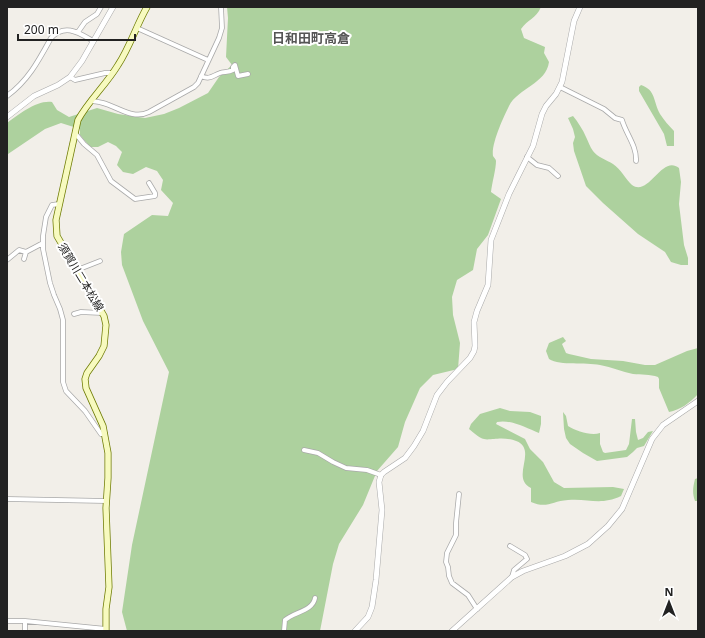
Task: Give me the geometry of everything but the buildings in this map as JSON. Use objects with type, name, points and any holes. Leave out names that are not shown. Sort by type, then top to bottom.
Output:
[{"type":"main road","name":"須賀川二本松線","points":[[106,630],[106,609],[110,587],[106,514],[108,467],[105,434],[86,388],[85,379],[87,372],[99,356],[104,346],[106,323],[102,313],[57,236],[56,220],[78,120],[119,65],[145,8]]},
{"type":"street","points":[[78,32],[85,22],[97,14],[100,7]]},
{"type":"street","points":[[7,117],[34,96],[58,85],[70,77],[82,61],[113,7]]},
{"type":"street","points":[[91,101],[105,103],[124,112],[147,114],[194,87],[198,83],[220,33],[222,14],[221,7]]},
{"type":"street","points":[[354,631],[368,617],[372,607],[376,580],[382,510],[379,482],[381,475],[407,456],[419,438],[437,395],[470,358],[474,351],[474,322],[488,285],[492,240],[509,194],[533,146],[542,114],[546,106],[560,88],[564,76],[574,20],[580,7]]},
{"type":"street","points":[[137,28],[208,60]]},
{"type":"street","points":[[7,96],[31,74],[53,36],[60,31],[65,30],[78,32],[93,41]]},
{"type":"street","points":[[201,76],[211,78],[220,73],[233,70],[235,65],[238,76],[248,74]]},
{"type":"street","points":[[70,77],[75,80],[105,73],[113,73]]},
{"type":"street","points":[[560,88],[604,109],[616,118],[622,120],[623,127],[632,141],[636,154],[636,161]]},
{"type":"street","points":[[75,133],[84,144],[97,155],[111,181],[135,199],[155,196],[155,193],[149,183]]},
{"type":"street","points":[[527,158],[537,165],[549,168],[558,176]]},
{"type":"street","points":[[59,204],[52,205],[46,217],[43,243],[50,283],[63,320],[64,382],[66,391],[85,412],[101,434],[105,434]]},
{"type":"street","points":[[24,258],[26,252],[43,243]]},
{"type":"street","points":[[7,260],[19,250],[26,252]]},
{"type":"street","points":[[77,270],[100,261]]},
{"type":"street","points":[[74,314],[81,312],[102,313]]},
{"type":"street","points":[[452,631],[512,577],[523,571],[583,547],[605,530],[622,509],[652,439],[657,432],[670,420],[698,401]]},
{"type":"street","points":[[304,450],[318,453],[346,468],[367,470],[381,475]]},
{"type":"street","points":[[459,494],[456,535],[447,553],[446,562],[452,583],[468,595],[478,609]]},
{"type":"street","points":[[7,499],[106,501]]},
{"type":"street","points":[[510,546],[524,555],[527,559],[514,570],[512,577]]},
{"type":"street","points":[[284,631],[285,620],[310,607],[315,601],[315,598]]},
{"type":"street","points":[[7,621],[25,621],[106,630]]},
{"type":"street","points":[[25,621],[25,631]]},
{"type":"green space","points":[[227,7],[541,7],[537,14],[521,29],[524,38],[545,47],[544,53],[549,62],[543,76],[513,100],[498,130],[493,151],[496,164],[491,192],[501,199],[488,235],[477,249],[473,270],[457,280],[452,297],[453,315],[460,343],[458,369],[433,375],[420,388],[405,422],[398,447],[377,471],[363,505],[339,544],[333,564],[320,631],[127,631],[122,612],[132,545],[169,372],[143,321],[122,265],[121,252],[124,234],[152,215],[168,216],[173,203],[161,190],[163,180],[157,171],[146,167],[133,174],[123,172],[117,165],[122,152],[116,146],[108,142],[98,147],[90,147],[80,135],[80,129],[61,123],[45,129],[8,154],[7,157],[7,123],[28,108],[46,102],[52,102],[57,110],[69,117],[97,108],[118,114],[145,118],[164,114],[208,93],[219,77],[232,65],[226,57],[228,18]]},
{"type":"green space","points":[[641,85],[646,87],[652,93],[660,114],[674,131],[674,146],[667,146],[664,134],[639,91],[639,87]]},
{"type":"green space","points":[[573,116],[595,153],[616,166],[632,185],[638,187],[644,185],[667,166],[673,165],[679,168],[681,182],[679,204],[688,265],[681,265],[671,262],[665,252],[638,234],[586,186],[574,151],[573,143],[575,137],[568,118]]},
{"type":"green space","points":[[563,337],[566,341],[562,344],[566,353],[591,359],[623,361],[645,365],[655,365],[687,351],[698,348],[698,394],[685,406],[669,412],[659,388],[658,377],[633,374],[594,364],[566,363],[549,359],[546,351],[549,343]]},
{"type":"green space","points":[[500,408],[510,411],[530,412],[541,416],[539,433],[513,423],[502,421],[497,422],[496,424],[525,439],[530,449],[543,462],[554,482],[564,488],[613,487],[624,489],[621,496],[607,501],[568,500],[546,505],[531,502],[531,488],[523,479],[525,451],[521,443],[510,439],[482,438],[469,429],[471,424],[480,414]]},
{"type":"green space","points":[[563,412],[566,416],[568,426],[575,430],[592,434],[600,433],[600,444],[603,452],[605,453],[626,450],[629,444],[632,419],[635,419],[638,440],[643,438],[648,432],[653,431],[644,446],[637,448],[627,457],[597,461],[570,444],[566,438],[564,429]]},
{"type":"green space","points":[[698,478],[698,501],[695,501],[693,487],[695,479]]},
{"type":"district","name":"日和田町高倉","points":[[311,38]]}]
